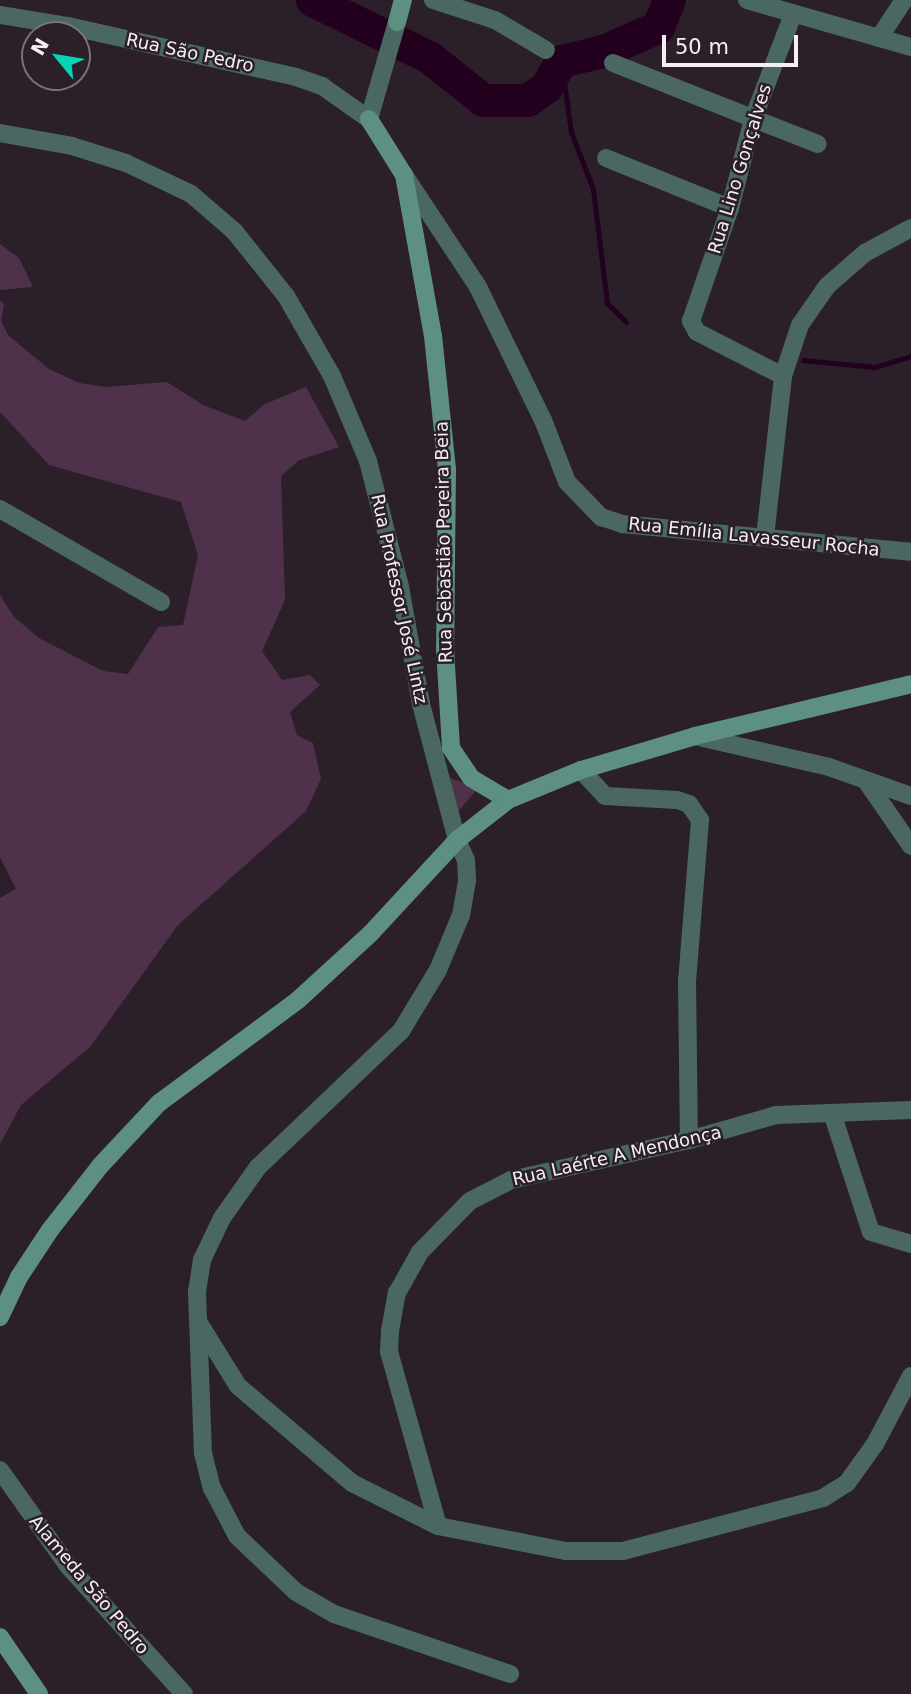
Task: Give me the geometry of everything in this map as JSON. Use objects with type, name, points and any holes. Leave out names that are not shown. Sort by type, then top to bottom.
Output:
[{"type":"street","points":[[369,119],[403,0]]},
{"type":"street","points":[[433,0],[495,20],[546,50]]},
{"type":"street","points":[[747,0],[911,47]]},
{"type":"street","points":[[879,38],[904,0]]},
{"type":"street","name":"Rua Lino Gonçalves","points":[[783,376],[691,326],[730,208],[753,119],[793,14]]},
{"type":"street","name":"Rua São Pedro","points":[[0,15],[68,26],[296,77],[322,86],[369,119]]},
{"type":"street","points":[[613,63],[818,144]]},
{"type":"street","name":"Rua Emília Lavasseur Rocha","points":[[369,119],[478,287],[542,420],[566,482],[580,499],[601,517],[622,524],[911,552]]},
{"type":"street","name":"Rua Professor José Lintz","points":[[0,133],[72,146],[126,163],[191,194],[234,232],[286,296],[332,376],[368,461],[400,587],[421,704],[457,841],[466,860],[467,881],[461,915],[438,970],[401,1031],[242,1186],[202,1260],[197,1320],[203,1453],[212,1489],[237,1536],[296,1592],[334,1614],[510,1674]]},
{"type":"street","points":[[606,158],[730,208]]},
{"type":"street","name":"Rua Sebastião Pereira Beia","points":[[404,175],[443,423],[445,649],[451,748],[471,778],[508,800]]},
{"type":"street","points":[[765,537],[783,376],[800,325],[827,286],[864,253],[911,228]]},
{"type":"street","points":[[0,509],[161,602]]},
{"type":"street","points":[[0,1317],[19,1277],[50,1230],[100,1166],[159,1104],[298,1000],[371,933],[457,841],[508,800],[582,770],[695,736],[911,684]]},
{"type":"street","points":[[695,736],[866,780],[911,796]]},
{"type":"street","points":[[582,770],[605,796],[677,800],[689,804],[700,820],[687,980],[689,1140]]},
{"type":"street","points":[[866,780],[911,846]]},
{"type":"street","name":"Rua Laérte A Mendonça","points":[[438,1526],[389,1352],[397,1293],[420,1252],[470,1200],[511,1180],[689,1140],[776,1115],[911,1110]]},
{"type":"street","points":[[832,1114],[871,1232],[911,1244]]},
{"type":"street","points":[[197,1320],[238,1386],[262,1411],[352,1483],[438,1526],[565,1552],[623,1551],[787,1511],[823,1498],[847,1482],[875,1444],[911,1376]]},
{"type":"street","name":"Alameda São Pedro","points":[[0,1470],[69,1567],[184,1694]]},
{"type":"street","points":[[0,1637],[39,1694]]},
{"type":"shaded area","points":[[0,244],[19,258],[33,287],[0,290]]},
{"type":"shaded area","points":[[0,300],[4,304],[1,321],[8,335],[49,369],[79,383],[106,387],[167,382],[203,405],[245,421],[265,404],[306,387],[339,447],[299,460],[281,476],[285,600],[262,651],[282,680],[310,675],[320,685],[290,712],[297,735],[313,743],[321,779],[306,811],[178,925],[90,1047],[21,1105],[0,1144],[0,898],[16,889],[0,857],[0,595],[14,617],[39,638],[103,671],[128,674],[158,627],[183,625],[198,555],[181,502],[49,465],[0,412]]},
{"type":"shaded area","points":[[445,776],[478,788],[456,814]]},
{"type":"waterway","points":[[312,0],[429,57],[483,100],[527,100],[546,87],[561,61],[603,51],[658,27],[669,0]]},
{"type":"waterway","points":[[561,61],[571,132],[593,189],[607,303],[626,322]]},
{"type":"waterway","points":[[803,360],[875,367],[911,356]]}]
